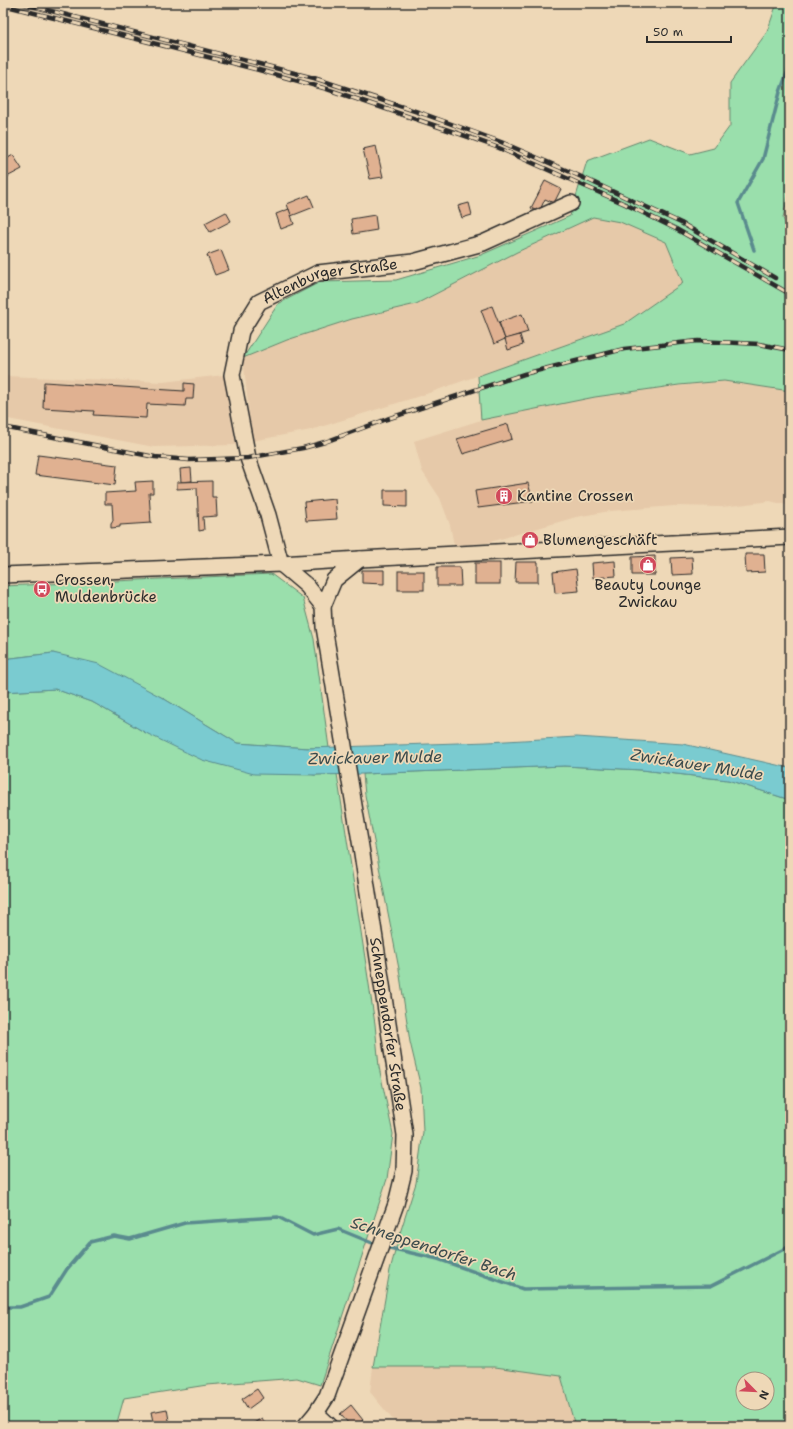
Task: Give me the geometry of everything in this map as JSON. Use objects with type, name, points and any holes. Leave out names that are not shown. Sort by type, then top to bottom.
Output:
[{"type":"street","name":"Altenburger Straße","points":[[281,564],[268,515],[248,458],[232,375],[241,331],[259,302],[318,273],[413,262],[483,243],[571,203]]},
{"type":"street","points":[[3,575],[281,564],[360,558],[790,537]]},
{"type":"street","name":"Schneppendorfer Straße","points":[[305,1426],[327,1396],[396,1204],[404,1171],[405,1135],[333,670],[324,627],[323,606],[334,580],[360,558]]},
{"type":"street","points":[[281,564],[307,586],[323,606]]},
{"type":"street","points":[[316,1413],[330,1426]]},
{"type":"shaded area","points":[[593,217],[620,222],[666,242],[684,283],[624,324],[426,394],[311,430],[252,441],[243,358],[287,340],[352,319],[416,304],[517,252]]},
{"type":"shaded area","points":[[224,375],[236,445],[154,447],[3,418],[3,376],[163,382]]},
{"type":"shaded area","points":[[724,381],[790,391],[790,506],[770,501],[722,507],[674,506],[610,511],[576,517],[487,543],[454,545],[450,525],[440,498],[422,471],[414,441],[481,420],[548,404],[642,390]]},
{"type":"shaded area","points":[[373,1367],[495,1367],[562,1376],[575,1426],[398,1426],[370,1392]]},
{"type":"green space","points":[[777,3],[790,3],[790,185],[783,218],[790,235],[790,391],[724,381],[679,385],[595,397],[481,420],[478,376],[624,324],[683,283],[666,242],[620,222],[593,217],[517,252],[416,304],[352,319],[287,340],[243,358],[278,304],[320,282],[396,280],[481,255],[570,216],[587,161],[649,138],[690,154],[714,148],[730,126],[730,83],[767,32]]},
{"type":"green space","points":[[271,574],[303,598],[314,639],[329,748],[237,743],[161,697],[53,653],[3,659],[3,586]]},
{"type":"green space","points":[[55,689],[94,703],[146,733],[314,775],[337,774],[375,1024],[379,1067],[393,1134],[387,1179],[320,1385],[297,1378],[207,1385],[124,1398],[116,1426],[3,1426],[3,692]]},
{"type":"green space","points":[[564,766],[642,770],[728,780],[790,800],[790,1426],[575,1426],[561,1376],[495,1367],[373,1367],[390,1270],[416,1183],[423,1132],[421,1088],[410,1042],[399,969],[365,795],[363,774]]},
{"type":"water","name":"Zwickauer Mulde","points":[[53,653],[99,664],[161,697],[237,743],[308,748],[488,742],[577,737],[683,744],[790,768],[790,800],[728,780],[642,770],[564,766],[363,774],[254,774],[202,760],[146,733],[94,703],[55,689],[3,692],[3,659]]},
{"type":"building","points":[[376,146],[383,177],[370,179],[363,149]]},
{"type":"building","points":[[13,155],[22,169],[5,178],[3,174],[3,161]]},
{"type":"building","points":[[545,181],[561,189],[554,203],[545,199],[539,212],[531,208]]},
{"type":"building","points":[[309,195],[314,207],[291,216],[287,204]]},
{"type":"building","points":[[469,203],[472,215],[462,218],[458,206]]},
{"type":"building","points":[[289,209],[294,224],[281,229],[276,214]]},
{"type":"building","points":[[226,212],[231,221],[210,232],[205,223]]},
{"type":"building","points":[[375,215],[377,230],[353,234],[351,219]]},
{"type":"building","points":[[221,250],[229,270],[215,275],[207,255]]},
{"type":"building","points":[[492,306],[505,339],[494,344],[481,310]]},
{"type":"building","points":[[522,314],[528,332],[505,339],[499,322]]},
{"type":"building","points":[[520,335],[523,345],[508,350],[505,339]]},
{"type":"building","points":[[44,382],[184,391],[184,383],[194,384],[193,399],[186,399],[185,406],[147,404],[146,418],[93,415],[94,411],[43,408]]},
{"type":"building","points":[[508,424],[512,439],[463,454],[457,439]]},
{"type":"building","points":[[38,455],[117,465],[115,485],[35,475]]},
{"type":"building","points":[[191,468],[192,481],[181,482],[180,469]]},
{"type":"building","points":[[153,481],[153,493],[149,493],[151,523],[120,525],[120,527],[111,528],[111,523],[113,520],[112,504],[105,504],[105,493],[136,491],[135,482]]},
{"type":"building","points":[[212,481],[212,497],[216,497],[217,516],[203,517],[204,530],[199,531],[197,488],[177,489],[177,482]]},
{"type":"building","name":"Kantine Crossen","points":[[528,483],[533,501],[478,508],[475,491]]},
{"type":"building","points":[[384,490],[407,490],[407,507],[384,506]]},
{"type":"building","points":[[335,499],[337,519],[306,521],[304,502]]},
{"type":"building","name":"Blumengeschäft","points":[[526,537],[534,537],[534,543],[526,543]]},
{"type":"building","points":[[745,554],[764,554],[765,572],[746,573]]},
{"type":"building","points":[[655,556],[655,575],[632,575],[632,557]]},
{"type":"building","points":[[692,557],[693,574],[672,575],[671,558]]},
{"type":"building","points":[[615,561],[616,576],[593,578],[592,563]]},
{"type":"building","points":[[516,562],[538,562],[538,582],[515,582]]},
{"type":"building","points":[[475,563],[500,563],[500,584],[475,584]]},
{"type":"building","points":[[437,567],[460,567],[461,586],[437,586]]},
{"type":"building","points":[[576,569],[579,591],[555,593],[553,572]]},
{"type":"building","points":[[362,570],[384,570],[384,584],[362,583]]},
{"type":"building","points":[[398,571],[424,571],[424,590],[398,590]]},
{"type":"building","points":[[257,1389],[263,1398],[248,1409],[242,1399]]},
{"type":"building","points":[[351,1405],[363,1420],[356,1426],[351,1426],[340,1414]]},
{"type":"building","points":[[167,1409],[170,1426],[154,1426],[151,1412]]},
{"type":"building","points":[[262,1418],[267,1426],[249,1426]]},
{"type":"waterway","points":[[754,250],[738,203],[763,159],[780,92],[790,65]]},
{"type":"waterway","name":"Schneppendorfer Bach","points":[[3,1307],[20,1307],[49,1297],[67,1269],[90,1242],[114,1236],[130,1239],[185,1223],[278,1217],[313,1235],[338,1229],[377,1245]]},
{"type":"waterway","name":"Schneppendorfer Bach","points":[[385,1247],[438,1259],[523,1289],[711,1286],[790,1246]]},
{"type":"railway","points":[[20,3],[314,78],[424,114],[501,142],[681,223],[775,278]]},
{"type":"railway","points":[[3,5],[259,70],[327,89],[499,148],[625,204],[676,229],[790,294]]},
{"type":"railway","points":[[3,427],[155,457],[189,460],[248,458],[303,448],[325,442],[387,419],[524,374],[624,349],[698,341],[759,344],[790,350]]},
{"type":"place","name":"Kantine Crossen","points":[[504,496]]},
{"type":"place","name":"Blumengeschäft","points":[[530,540]]},
{"type":"place","name":"Beauty Lounge Zwickau","points":[[648,565]]},
{"type":"place","name":"Crossen, Muldenbrücke","points":[[42,589]]}]
